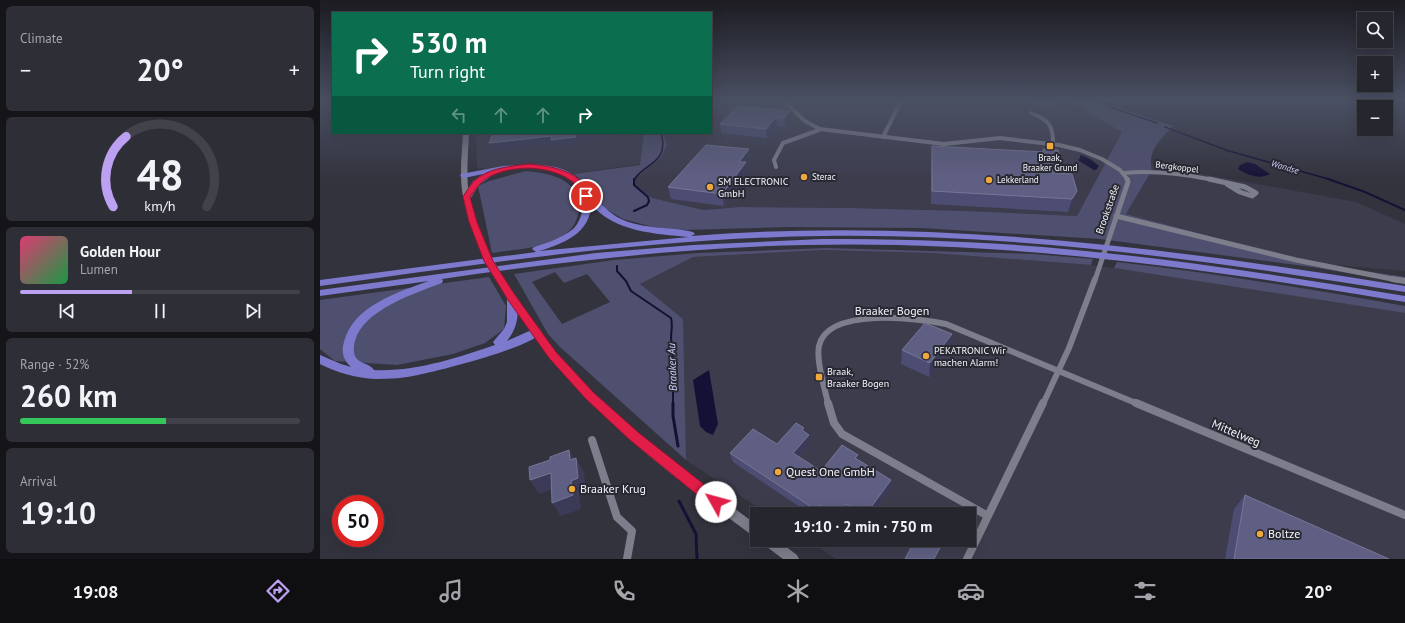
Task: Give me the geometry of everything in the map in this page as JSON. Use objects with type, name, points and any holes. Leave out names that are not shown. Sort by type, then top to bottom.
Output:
[{"type":"highway","points":[[464,176],[529,166],[547,168],[568,175],[584,188],[600,209],[610,217],[626,224],[665,231],[728,236]]},
{"type":"highway","points":[[464,176],[475,178],[512,168]]},
{"type":"highway","points":[[467,197],[476,183],[487,175]]},
{"type":"highway","points":[[320,294],[454,270],[520,255],[558,242],[575,232],[581,226],[588,214],[588,204],[584,188]]},
{"type":"highway","points":[[520,255],[600,246],[728,236],[832,233],[906,233],[990,236],[1176,254],[1405,289]]},
{"type":"highway","points":[[320,283],[527,264],[637,252],[759,244],[825,242],[921,243],[1088,253],[1301,281],[1405,299]]},
{"type":"highway","points":[[375,373],[357,366],[347,354],[348,339],[355,327],[369,314],[393,299],[454,270]]},
{"type":"highway","points":[[499,342],[509,332],[512,325],[512,297]]},
{"type":"highway","points":[[473,356],[499,342],[523,333],[536,332]]},
{"type":"highway","points":[[320,359],[342,369],[360,373],[401,373],[419,371],[512,344],[536,332]]},
{"type":"main road","points":[[466,134],[464,176],[473,222],[481,246],[488,261],[552,355],[590,396],[629,431],[705,494],[750,527]]},
{"type":"main road","points":[[777,547],[793,559]]},
{"type":"street","name":"Brookstraße","points":[[813,127],[820,130],[944,144],[957,144],[994,138],[1053,144],[1087,151],[1101,158],[1124,173],[1128,182],[1096,277],[1059,371],[967,559]]},
{"type":"street","points":[[883,137],[888,127]]},
{"type":"street","points":[[1052,127],[1053,144]]},
{"type":"street","points":[[776,167],[774,160],[783,143],[820,130]]},
{"type":"street","name":"Bergkoppel","points":[[1124,173],[1166,172],[1245,187],[1256,194],[1252,196],[1246,195],[1227,184]]},
{"type":"street","points":[[1116,216],[1286,258],[1352,272],[1405,281]]},
{"type":"street","name":"Braaker Bogen","points":[[988,516],[842,434],[833,422],[828,409],[818,350],[820,341],[830,329],[847,322],[898,319],[938,322],[1059,371]]},
{"type":"street","name":"Mittelweg","points":[[1059,371],[1405,515]]},
{"type":"street","points":[[592,440],[617,517],[632,531],[627,559]]},
{"type":"shaded area","points":[[712,127],[1113,127],[1122,132],[1077,216],[850,208],[740,207],[705,210],[652,198],[635,185],[635,179],[654,162],[573,174],[540,164],[522,164],[487,169],[477,168],[476,134],[712,134]]},
{"type":"shaded area","points":[[1113,127],[1172,127],[1153,151],[1151,157],[1152,170],[1126,214],[1312,263],[1405,277],[1405,283],[1312,267],[1100,239],[921,228],[787,227],[686,230],[653,227],[623,219],[606,209],[589,187],[574,174],[640,165],[644,134],[663,134],[667,145],[661,157],[635,179],[635,185],[652,198],[704,210],[740,207],[850,208],[1077,216],[1122,132]]},
{"type":"shaded area","points":[[1080,155],[1088,158],[1099,166],[1096,170],[1094,170],[1078,160]]},
{"type":"shaded area","points":[[1247,162],[1255,164],[1270,174],[1258,177],[1238,169],[1240,165]]},
{"type":"shaded area","points":[[1153,165],[1356,202],[1405,224],[1405,271],[1312,263],[1126,214],[1150,173]]},
{"type":"shaded area","points":[[526,171],[553,176],[562,179],[569,184],[578,198],[579,208],[576,221],[568,232],[551,242],[532,247],[492,253],[478,186],[489,181]]},
{"type":"shaded area","points":[[826,248],[1033,254],[1093,259],[1091,265],[932,253],[823,250],[693,257],[640,284],[683,319],[686,460],[560,347],[548,334],[514,274],[614,260],[698,253]],"holes":[[[555,272],[564,283],[587,274],[610,302],[562,324],[532,282]]]},
{"type":"shaded area","points":[[823,250],[932,253],[1091,265],[1219,283],[1405,313],[1405,559],[836,559],[818,547],[976,547],[976,507],[757,507],[686,460],[682,319],[639,284],[693,257]]},
{"type":"shaded area","points":[[1117,262],[1261,282],[1405,306],[1405,313],[1114,268]]},
{"type":"shaded area","points":[[489,277],[506,306],[504,329],[485,343],[453,354],[397,365],[335,361],[320,349],[320,300]]},
{"type":"shaded area","points":[[709,370],[718,424],[713,435],[706,432],[700,426],[693,380]]},
{"type":"building","points":[[748,127],[768,127],[766,129]]},
{"type":"building","points":[[493,134],[576,134],[576,137],[551,140],[552,136],[489,143]]},
{"type":"building","name":"SM ELECTRONIC GmbH","points":[[706,145],[749,149],[739,162],[746,162],[722,194],[668,187]]},
{"type":"building","name":"Lekkerland","points":[[932,146],[1044,152],[1043,149],[1058,150],[1062,163],[1049,162],[1053,173],[1072,174],[1077,191],[1072,199],[932,191]]},
{"type":"building","points":[[925,323],[952,334],[930,363],[902,350]]},
{"type":"building","points":[[796,423],[804,428],[802,430],[809,435],[793,453],[821,471],[842,445],[858,455],[855,458],[891,480],[871,507],[850,507],[846,504],[844,507],[822,507],[819,505],[818,507],[811,507],[730,453],[753,429],[777,444]]},
{"type":"building","points":[[569,450],[570,460],[576,458],[578,478],[571,481],[573,495],[552,503],[551,473],[530,480],[529,467],[550,460],[550,457]]},
{"type":"building","points":[[1245,495],[1389,559],[1234,559]]},
{"type":"building","points":[[911,547],[940,547],[934,559],[905,559]]},
{"type":"waterway","name":"Wandse","points":[[1165,127],[1229,151],[1332,180]]},
{"type":"waterway","name":"Braaker Au","points":[[634,180],[638,174],[659,157],[662,151],[663,143],[661,134]]},
{"type":"waterway","name":"Wandse","points":[[1328,179],[1365,192],[1405,210]]},
{"type":"waterway","name":"Braaker Au","points":[[634,180],[634,185],[648,197],[649,201],[647,205],[634,211]]},
{"type":"waterway","name":"Braaker Au","points":[[617,266],[617,271],[626,281],[631,291],[671,318],[671,341],[673,348],[673,416],[678,446]]},
{"type":"waterway","name":"Braaker Au","points":[[679,501],[696,534],[697,559]]},
{"type":"place","name":"Braak, Braaker Grund","points":[[1050,146]]},
{"type":"place","name":"Sterac","points":[[804,177]]},
{"type":"place","name":"Lekkerland","points":[[989,180]]},
{"type":"place","name":"SM ELECTRONIC GmbH","points":[[710,187]]},
{"type":"place","name":"PEKATRONIC Wir machen Alarm!","points":[[926,356]]},
{"type":"place","name":"Braak, Braaker Bogen","points":[[819,377]]},
{"type":"place","name":"Quest One GmbH","points":[[778,472]]},
{"type":"place","name":"Braaker Krug","points":[[572,489]]},
{"type":"place","name":"Boltze","points":[[1260,534]]},
{"type":"route","points":[[586,196],[584,188],[568,175],[547,168],[529,166],[512,168],[487,175],[476,183],[467,197],[473,222],[488,261],[552,355],[590,396],[635,436],[716,502]]}]
